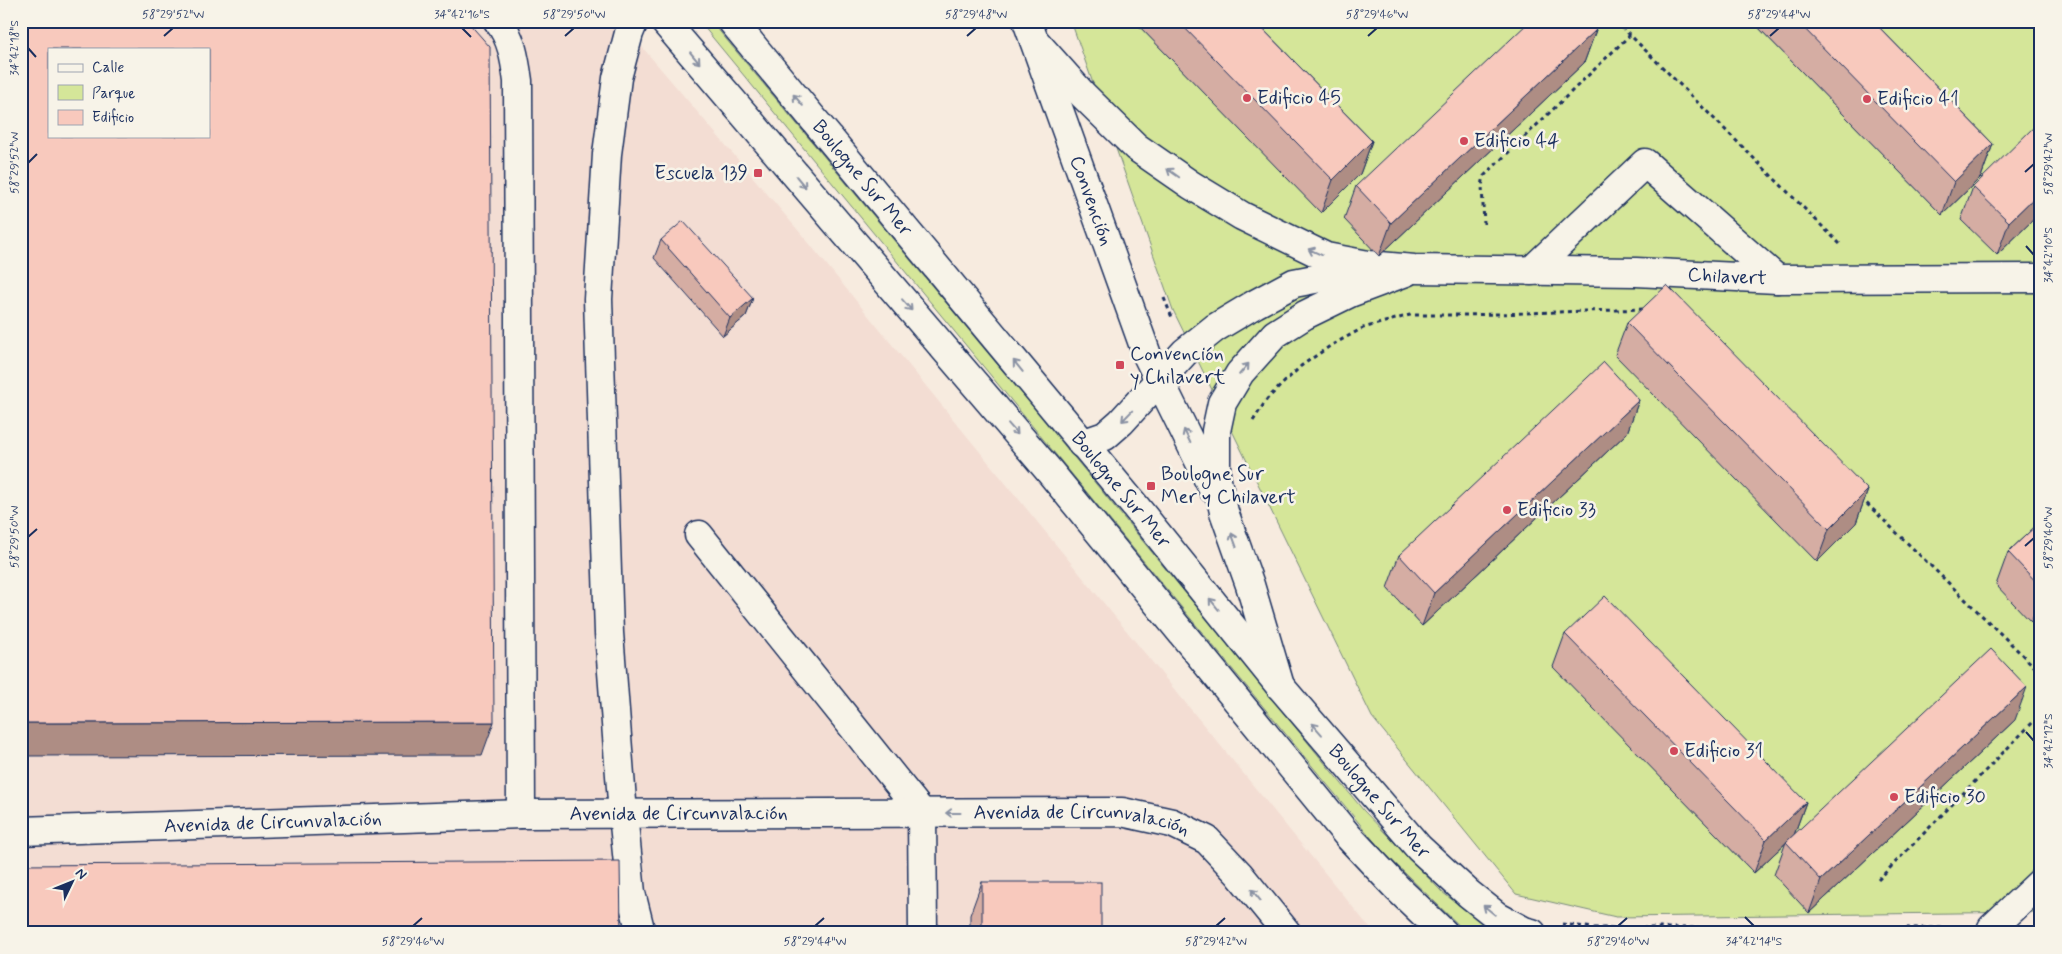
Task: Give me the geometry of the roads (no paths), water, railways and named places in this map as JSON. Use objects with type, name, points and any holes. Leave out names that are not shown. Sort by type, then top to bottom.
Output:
[{"type":"street","points":[[498,21],[504,28],[514,53],[518,81],[521,814]]},
{"type":"street","points":[[634,21],[628,33],[617,78],[608,144],[598,299],[610,633],[623,814],[632,893],[640,933]]},
{"type":"street","name":"Boulogne Sur Mer","points":[[664,21],[1050,472],[1348,836],[1398,889],[1444,933]]},
{"type":"street","name":"Boulogne Sur Mer","points":[[732,21],[1135,506],[1280,686],[1419,848],[1469,894],[1498,917],[1524,931],[1544,927]]},
{"type":"street","points":[[1031,31],[1084,95],[1136,147],[1191,185],[1242,216],[1326,257],[1368,265],[1414,269]]},
{"type":"street","name":"Convención","points":[[1031,31],[1147,355],[1224,512]]},
{"type":"street","points":[[1531,271],[1644,163],[1777,279]]},
{"type":"street","points":[[1082,444],[1105,436],[1116,427],[1185,352],[1215,328],[1294,283],[1325,277],[1414,269]]},
{"type":"street","points":[[1280,686],[1250,585],[1224,512],[1216,476],[1216,431],[1222,403],[1240,373],[1275,334],[1305,315],[1350,293],[1414,269]]},
{"type":"street","name":"Chilavert","points":[[1414,269],[1636,272],[1777,279],[2041,278]]},
{"type":"street","points":[[699,535],[922,813],[923,933]]},
{"type":"street","name":"Avenida de Circunvalación","points":[[21,831],[521,814],[1122,812],[1172,823],[1207,840],[1239,874],[1287,933]]},
{"type":"street","points":[[1991,931],[2041,882]]},
{"type":"place","name":"Edificio 45","points":[[1247,98]]},
{"type":"place","name":"Edificio 41","points":[[1867,99]]},
{"type":"place","name":"Edificio 44","points":[[1464,141]]},
{"type":"place","name":"Escuela 139","points":[[758,173]]},
{"type":"place","name":"Convención y Chilavert","points":[[1120,365]]},
{"type":"place","name":"Boulogne Sur Mer y Chilavert","points":[[1151,486]]},
{"type":"place","name":"Edificio 33","points":[[1507,510]]},
{"type":"place","name":"Edificio 31","points":[[1674,751]]},
{"type":"place","name":"Edificio 30","points":[[1894,797]]}]
